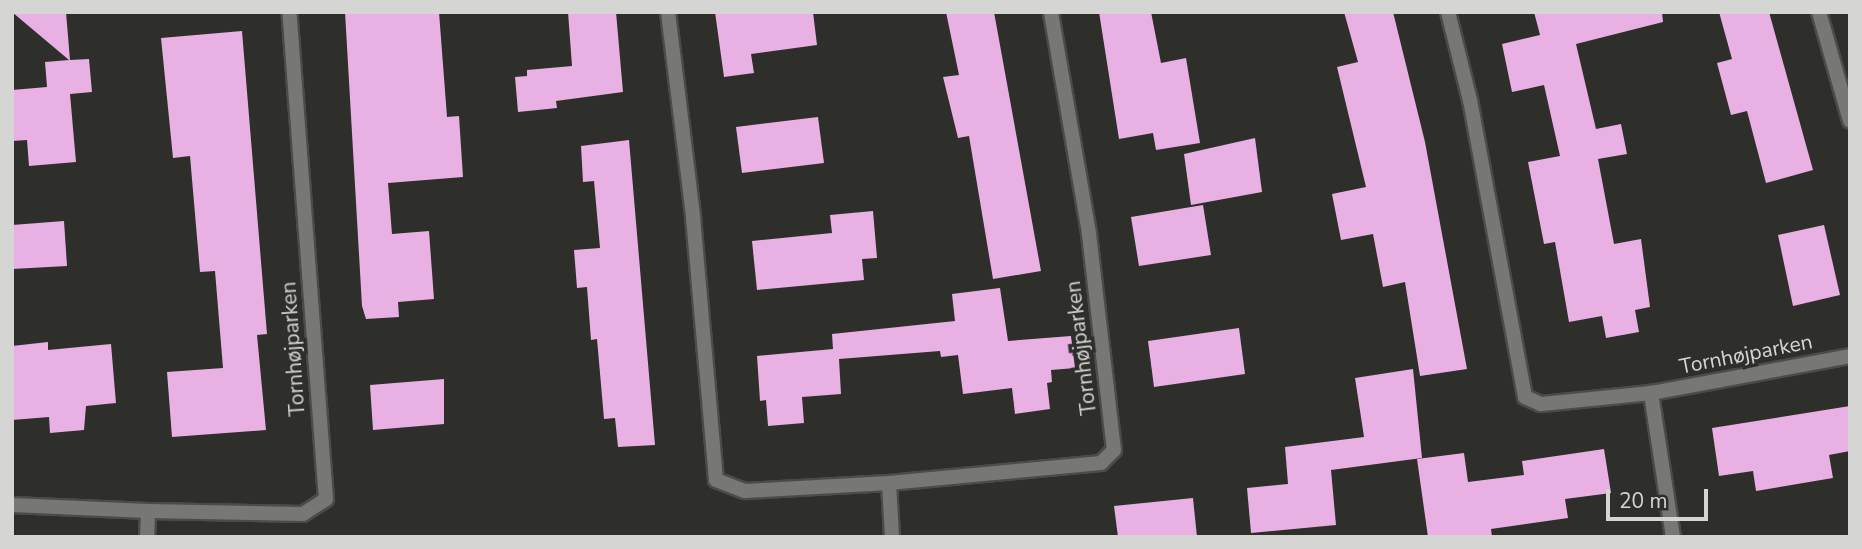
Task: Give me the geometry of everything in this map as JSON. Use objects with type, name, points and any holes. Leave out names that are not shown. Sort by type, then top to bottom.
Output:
[{"type":"street","name":"Tornhøjparken","points":[[12,505],[303,514],[326,499],[289,12]]},
{"type":"street","name":"Tornhøjparken","points":[[668,12],[693,217],[716,480],[745,491],[889,484],[1101,463],[1114,450],[1089,233],[1051,12]]},
{"type":"street","name":"Tornhøjparken","points":[[1448,12],[1470,100],[1525,397],[1541,404],[1651,393],[1850,356]]},
{"type":"street","points":[[1819,12],[1850,121]]},
{"type":"street","points":[[1651,393],[1673,537]]},
{"type":"street","points":[[889,484],[892,537]]},
{"type":"street","points":[[147,537],[148,511]]},
{"type":"building","points":[[12,12],[66,12],[70,60],[89,59],[92,92],[70,94],[76,162],[29,166],[27,140],[12,141],[12,90],[47,87],[45,62],[69,60]]},
{"type":"building","points":[[345,12],[439,12],[447,117],[459,116],[463,177],[388,183],[392,234],[429,231],[434,299],[398,302],[399,317],[366,319],[362,306]]},
{"type":"building","points":[[568,12],[616,12],[623,92],[556,101],[557,108],[518,112],[515,77],[527,76],[527,70],[572,66]]},
{"type":"building","points":[[715,12],[813,12],[817,45],[751,54],[754,73],[724,77]]},
{"type":"building","points":[[946,12],[994,12],[1041,271],[993,279],[969,136],[958,138],[943,77],[959,75]]},
{"type":"building","points":[[1099,12],[1151,12],[1161,63],[1186,58],[1200,143],[1156,150],[1153,133],[1119,139]]},
{"type":"building","points":[[1344,12],[1393,12],[1425,142],[1467,369],[1420,376],[1405,282],[1383,287],[1373,234],[1341,240],[1332,194],[1366,187],[1337,67],[1358,62]]},
{"type":"building","points":[[1534,12],[1662,12],[1663,22],[1576,44],[1596,129],[1621,124],[1627,154],[1598,159],[1614,244],[1641,239],[1650,307],[1635,310],[1639,332],[1606,338],[1602,316],[1569,322],[1555,242],[1544,244],[1528,162],[1560,156],[1544,85],[1512,92],[1502,44],[1540,35]]},
{"type":"building","points":[[1719,12],[1769,12],[1813,170],[1766,183],[1747,111],[1731,115],[1717,63],[1732,59]]},
{"type":"building","points":[[242,31],[267,334],[257,335],[266,430],[172,437],[167,372],[223,368],[215,271],[200,272],[190,156],[173,158],[161,38]]},
{"type":"building","points":[[818,117],[824,163],[742,173],[736,127]]},
{"type":"building","points":[[1255,138],[1262,192],[1191,205],[1184,154]]},
{"type":"building","points":[[629,140],[655,445],[618,447],[615,418],[604,419],[597,339],[591,340],[587,287],[577,288],[574,250],[600,248],[594,181],[583,182],[581,146]]},
{"type":"building","points":[[1203,205],[1211,255],[1139,266],[1131,217]]},
{"type":"building","points":[[873,211],[877,258],[862,259],[864,280],[757,290],[752,241],[832,233],[830,215]]},
{"type":"building","points":[[64,221],[67,266],[12,269],[12,225]]},
{"type":"building","points":[[1824,225],[1840,295],[1793,306],[1778,235]]},
{"type":"building","points":[[1000,288],[1008,341],[1071,336],[1075,368],[1051,370],[1052,382],[1047,383],[1050,409],[1015,414],[1012,388],[963,394],[958,355],[941,357],[940,351],[839,359],[841,394],[802,397],[804,423],[768,426],[766,400],[760,401],[757,356],[833,349],[832,334],[955,321],[952,294]]},
{"type":"building","points":[[1239,328],[1245,374],[1154,387],[1148,341]]},
{"type":"building","points":[[48,342],[48,350],[111,344],[116,403],[86,406],[84,430],[50,433],[49,417],[12,420],[12,346]]},
{"type":"building","points":[[1413,369],[1422,458],[1331,470],[1336,525],[1251,533],[1247,488],[1288,484],[1285,447],[1364,437],[1355,378]]},
{"type":"building","points":[[444,379],[444,424],[373,430],[370,385]]},
{"type":"building","points":[[1850,406],[1850,451],[1829,455],[1833,478],[1756,491],[1753,471],[1719,476],[1712,428]]},
{"type":"building","points":[[1604,449],[1611,493],[1565,499],[1568,518],[1491,529],[1492,537],[1428,537],[1417,459],[1464,453],[1468,482],[1524,475],[1522,461]]},
{"type":"building","points":[[1193,498],[1197,537],[1118,537],[1114,506]]}]
